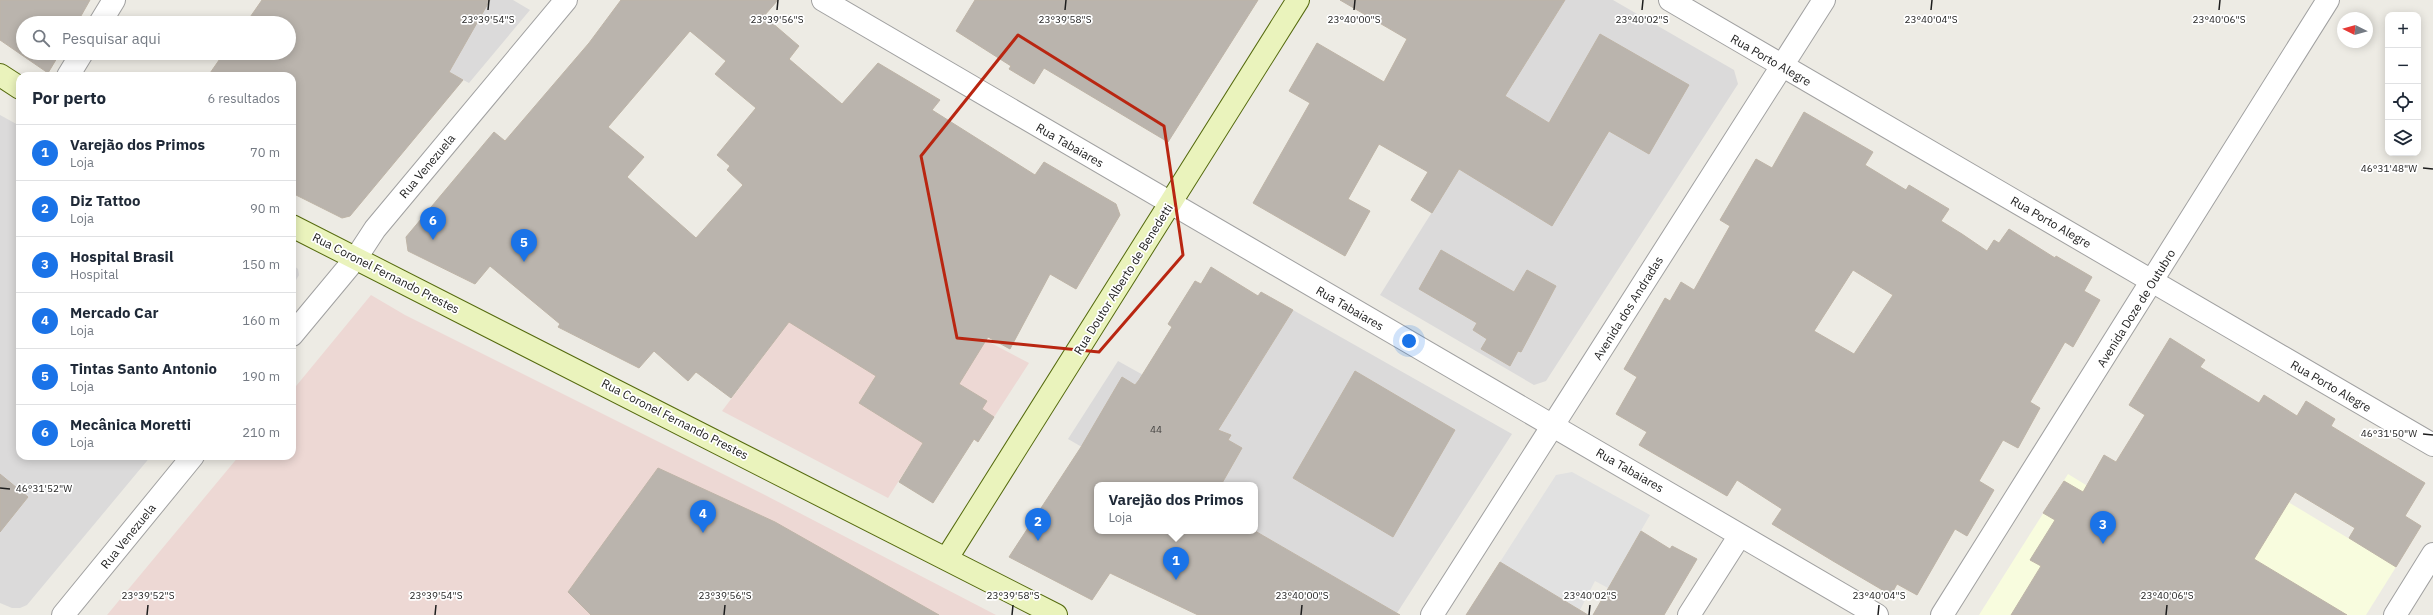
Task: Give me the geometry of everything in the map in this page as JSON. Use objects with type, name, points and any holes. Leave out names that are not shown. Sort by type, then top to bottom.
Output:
[{"type":"main road","name":"Rua Doutor Alberto de Benedetti","points":[[947,558],[1298,0]]},
{"type":"main road","points":[[0,75],[16,85]]},
{"type":"main road","name":"Rua Coronel Fernando Prestes","points":[[296,228],[947,558],[1056,615]]},
{"type":"street","points":[[104,16],[114,0]]},
{"type":"street","name":"Rua Venezuela","points":[[296,330],[356,258],[375,229],[566,0]]},
{"type":"street","name":"Rua Tabaiares","points":[[823,0],[1170,204],[1553,425],[1877,615]]},
{"type":"street","name":"Rua Porto Alegre","points":[[1670,0],[2433,445]]},
{"type":"street","name":"Avenida dos Andradas","points":[[1432,615],[1824,0]]},
{"type":"street","name":"Avenida Doze de Outubro","points":[[1942,615],[2153,282],[2328,0]]},
{"type":"street","points":[[70,72],[78,60]]},
{"type":"street","name":"Rua Venezuela","points":[[63,615],[190,460]]},
{"type":"street","points":[[1689,615],[1740,535]]},
{"type":"street","points":[[2395,615],[2433,554]]},
{"type":"highlighted area","points":[[1018,35],[1164,126],[1183,255],[1099,352],[957,338],[921,156]]},
{"type":"shaded area","points":[[311,0],[513,0],[530,10],[469,83]]},
{"type":"shaded area","points":[[1565,0],[1613,0],[1734,70],[1738,84],[1546,381],[1534,385],[1380,295]]},
{"type":"shaded area","points":[[0,115],[16,124],[16,460],[148,460],[27,605],[20,608],[12,608],[0,603]]},
{"type":"shaded area","points":[[835,261],[1029,363],[978,442],[939,417],[888,498],[722,411]]},
{"type":"shaded area","points":[[296,267],[298,269],[299,275],[296,280]]},
{"type":"shaded area","points":[[371,295],[405,315],[763,494],[996,615],[107,615],[236,460],[296,460],[296,386]]},
{"type":"shaded area","points":[[1293,310],[1512,434],[1397,613],[1258,533],[1258,482],[1143,482],[1068,439],[1118,361],[1224,420]]},
{"type":"shaded area","points":[[1572,472],[1650,515],[1608,588],[1595,581],[1580,610],[1500,562],[1556,475]]},
{"type":"shaded area","points":[[2068,474],[2207,559],[2270,491],[2396,567],[2366,615],[1979,615]]},
{"type":"building","points":[[0,0],[90,0],[81,16],[16,16],[16,51],[0,40]]},
{"type":"building","points":[[262,0],[490,0],[449,72],[463,80],[350,216],[342,218],[296,195],[296,72],[211,72],[219,60],[296,60],[296,16],[251,16]]},
{"type":"building","points":[[621,0],[778,0],[764,16],[799,46],[789,59],[842,104],[878,63],[940,100],[932,110],[1035,175],[1044,162],[1116,204],[1120,215],[1076,289],[1050,274],[1010,349],[988,337],[959,384],[987,401],[982,409],[994,417],[978,442],[974,439],[933,503],[899,482],[923,443],[859,403],[876,376],[789,322],[731,398],[696,372],[688,381],[654,351],[639,368],[558,327],[560,324],[490,266],[475,284],[408,251],[406,237],[494,132],[505,141],[589,43]],"holes":[[[690,31],[726,61],[715,74],[756,108],[717,155],[730,166],[727,170],[743,185],[696,238],[627,177],[644,157],[608,127]]]},
{"type":"building","points":[[975,0],[1258,0],[1168,142],[1044,68],[1034,84],[1009,69],[1011,66],[956,31]]},
{"type":"building","points":[[1340,0],[1565,0],[1505,96],[1549,123],[1600,34],[1689,85],[1649,154],[1609,131],[1552,226],[1459,169],[1432,213],[1411,200],[1428,172],[1379,144],[1348,199],[1370,211],[1345,256],[1253,203],[1310,103],[1289,91],[1317,43],[1384,82],[1407,39]]},
{"type":"building","points":[[29,60],[56,60],[49,72]]},
{"type":"building","points":[[1804,112],[1873,152],[1865,165],[1906,190],[1909,185],[1949,209],[1941,221],[1987,251],[1994,240],[1999,243],[2009,229],[2055,258],[2056,256],[2092,277],[2084,291],[2100,300],[2073,347],[2065,342],[2030,402],[2040,408],[2018,448],[2003,440],[1979,481],[1994,490],[1967,536],[1955,529],[1917,595],[1897,584],[1891,595],[1772,524],[1782,509],[1737,480],[1727,496],[1639,445],[1647,432],[1616,414],[1637,377],[1624,369],[1665,298],[1670,301],[1681,282],[1694,290],[1730,226],[1720,220],[1756,159],[1772,168]],"holes":[[[1853,270],[1893,295],[1854,354],[1814,331]]]},
{"type":"building","points":[[1441,250],[1514,292],[1527,270],[1556,286],[1521,352],[1518,351],[1510,366],[1481,349],[1487,339],[1473,330],[1477,323],[1419,289]]},
{"type":"building","points":[[1211,267],[1258,296],[1261,292],[1293,310],[1218,430],[1231,435],[1228,440],[1242,448],[1223,482],[1094,482],[1094,534],[1258,534],[1258,533],[1400,615],[1198,615],[1110,573],[1092,600],[1009,557],[1081,447],[1122,377],[1135,385],[1172,327],[1168,324],[1195,281],[1201,284]]},
{"type":"building","points":[[2170,338],[2205,360],[2200,367],[2259,403],[2264,395],[2297,416],[2306,401],[2335,419],[2331,426],[2425,483],[2405,516],[2421,526],[2396,567],[2349,538],[2355,528],[2295,492],[2254,559],[2347,615],[2011,615],[2041,566],[2030,560],[2055,520],[2043,513],[2064,481],[2083,492],[2104,455],[2116,462],[2145,415],[2129,405]]},
{"type":"building","points":[[1355,371],[1455,430],[1393,537],[1293,478]]},
{"type":"building","points":[[658,468],[775,522],[939,615],[591,615],[568,592]]},
{"type":"building","points":[[0,474],[28,497],[0,532]]},
{"type":"building","points":[[1641,531],[1670,549],[1672,546],[1697,559],[1664,615],[1593,615]]},
{"type":"building","points":[[1500,562],[1588,615],[1466,615]]},
{"type":"place","name":"Mecânica Moretti","points":[[433,240]]},
{"type":"place","name":"Tintas Santo Antonio","points":[[524,262]]},
{"type":"place","name":"Mercado Car","points":[[703,533]]},
{"type":"place","name":"Diz Tattoo","points":[[1038,541]]},
{"type":"place","name":"Hospital Brasil","points":[[2103,544]]},
{"type":"place","name":"Varejão dos Primos","points":[[1176,580]]}]
